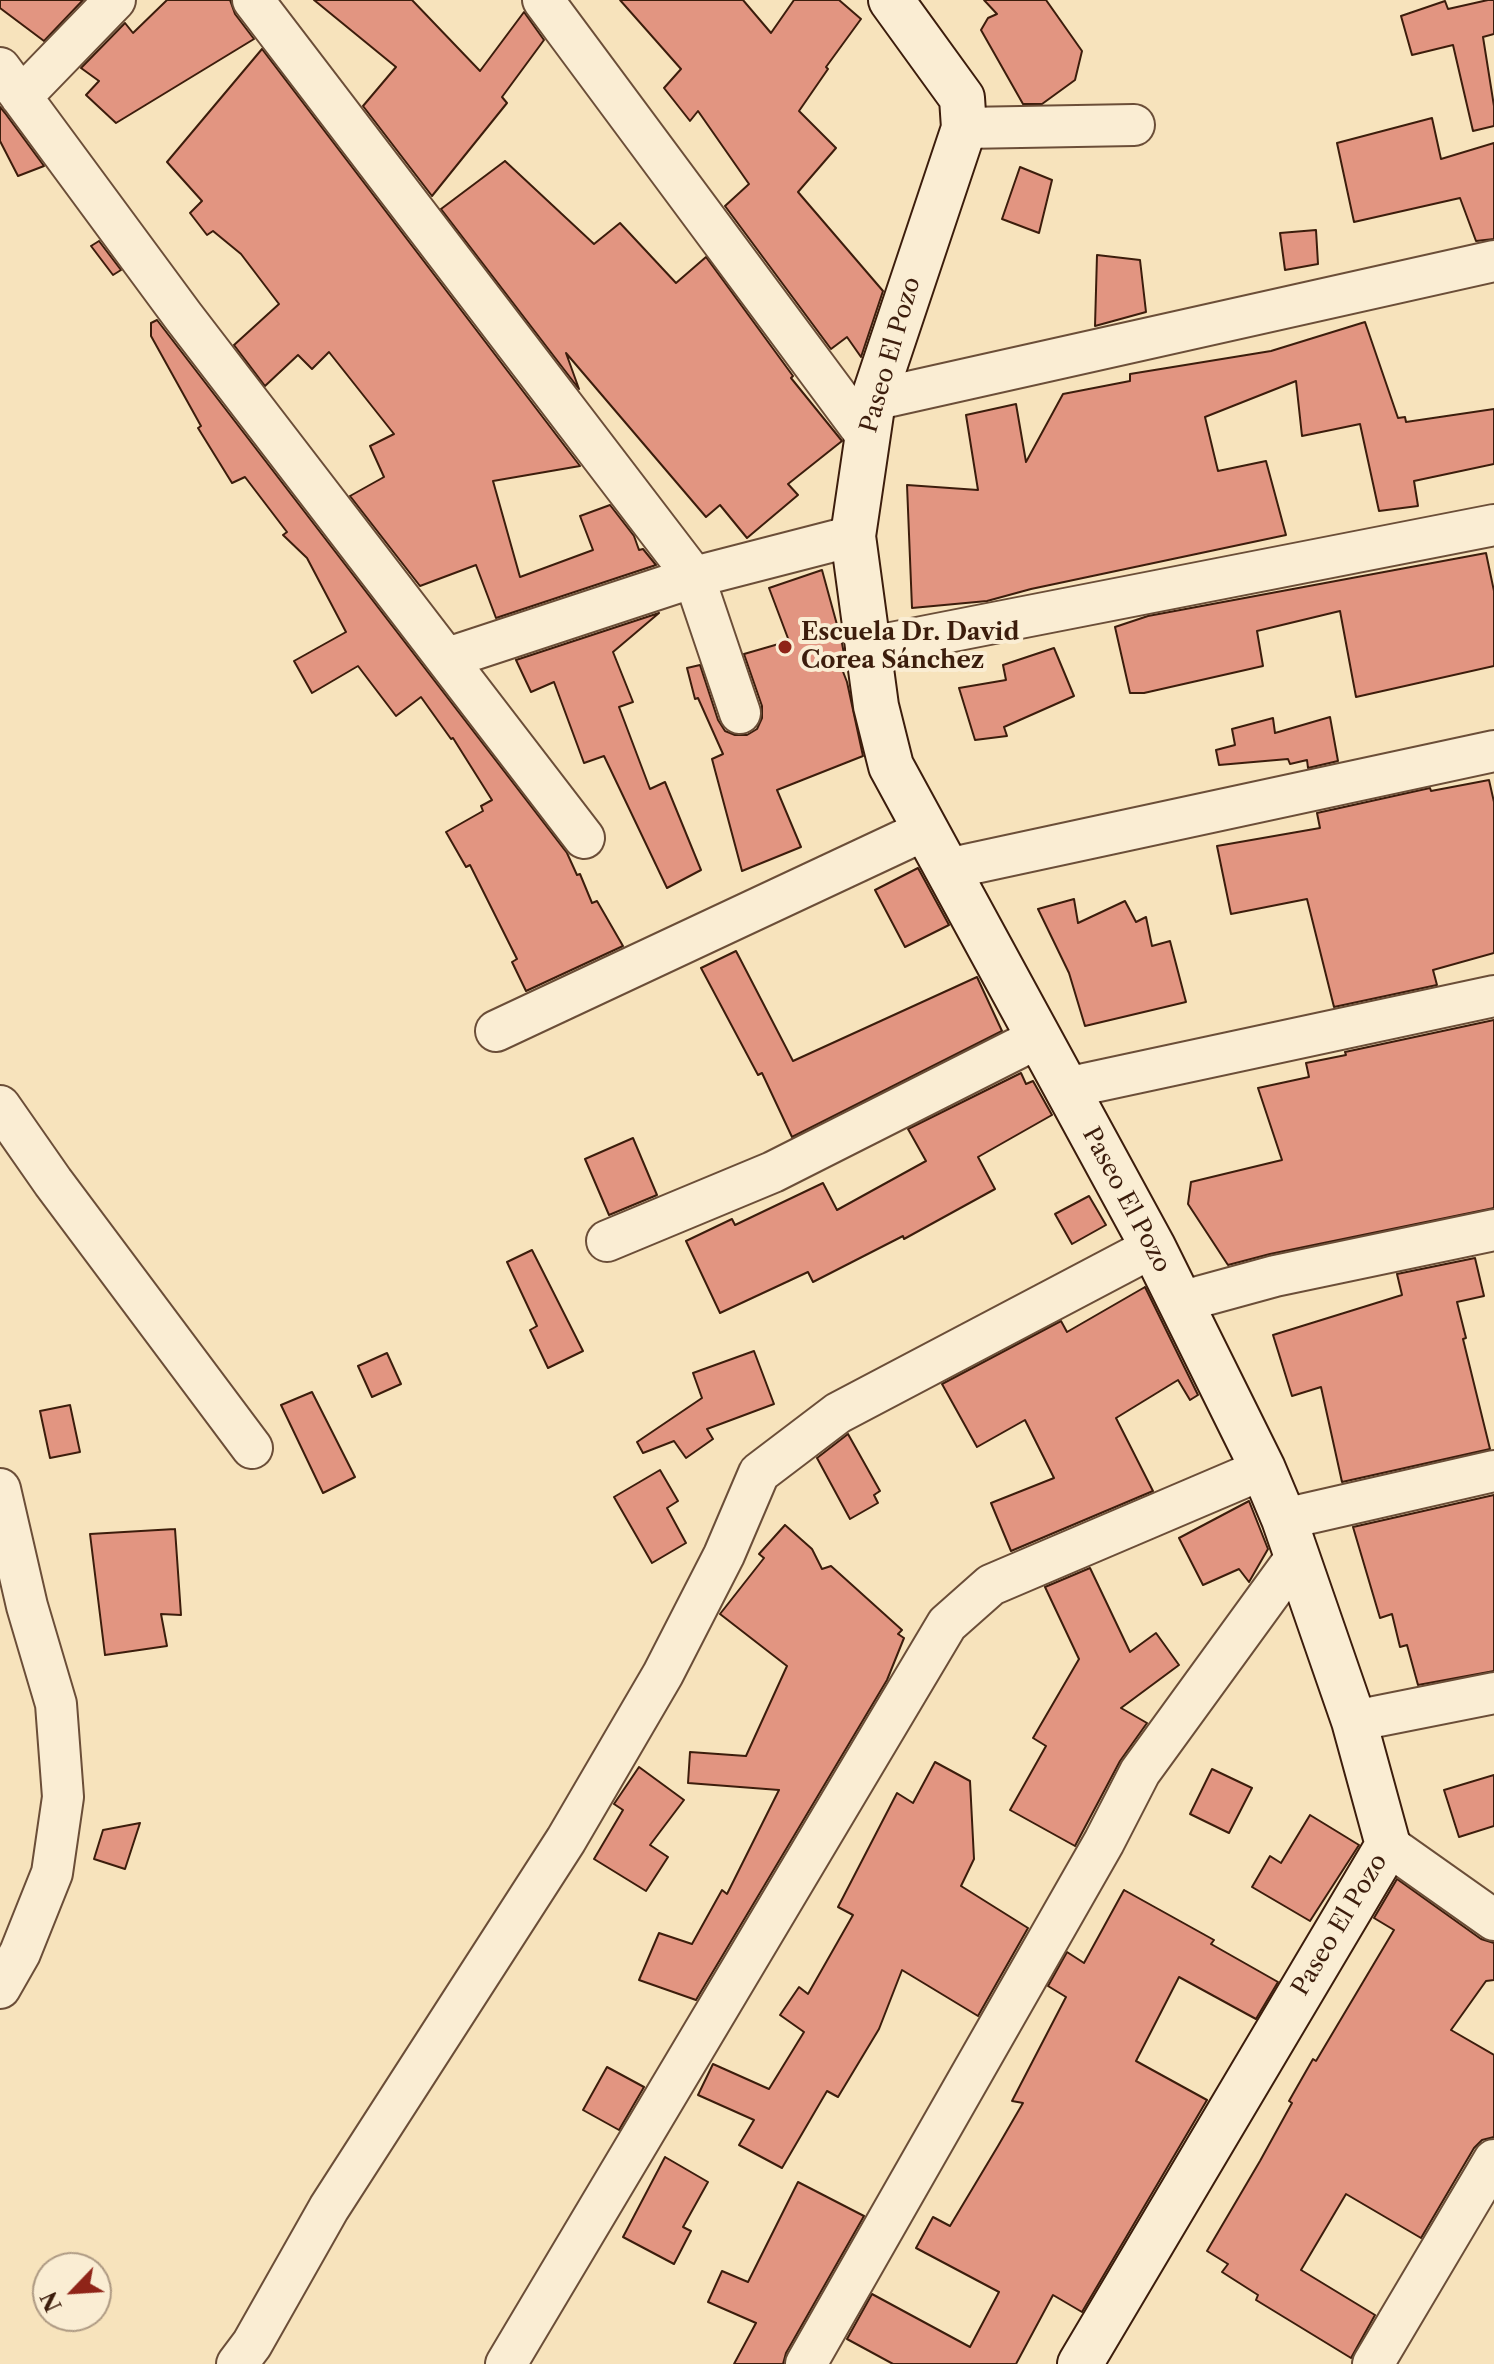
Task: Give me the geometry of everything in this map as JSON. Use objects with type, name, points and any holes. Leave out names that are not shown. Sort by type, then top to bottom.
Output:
[{"type":"street","points":[[115,0],[11,82],[183,316],[584,838]]},
{"type":"street","points":[[253,0],[694,577],[740,713]]},
{"type":"street","points":[[543,0],[870,418],[1494,261]]},
{"type":"street","points":[[891,0],[962,98],[964,128],[1134,125]]},
{"type":"street","name":"Paseo El Pozo","points":[[964,128],[870,418],[853,536],[876,706],[891,766],[1153,1247],[1263,1469],[1354,1721],[1388,1845],[1080,2364]]},
{"type":"street","points":[[866,648],[1494,525]]},
{"type":"street","points":[[448,658],[694,577],[853,536]]},
{"type":"street","points":[[947,869],[1494,751]]},
{"type":"street","points":[[496,1031],[925,830]]},
{"type":"street","points":[[1066,1088],[1494,996]]},
{"type":"street","points":[[607,1241],[773,1172],[1038,1038]]},
{"type":"street","points":[[0,1106],[53,1182],[252,1448]]},
{"type":"street","points":[[1180,1302],[1275,1276],[1494,1230]]},
{"type":"street","points":[[237,2364],[252,2344],[329,2208],[566,1840],[663,1674],[724,1555],[759,1473],[838,1413],[1153,1247]]},
{"type":"street","points":[[506,2364],[947,1624],[991,1585],[1263,1469]]},
{"type":"street","points":[[806,2364],[1104,1842],[1140,1772],[1290,1537],[1494,1471]]},
{"type":"street","points":[[0,1489],[27,1606],[56,1704],[63,1797],[52,1873],[20,1953],[0,1988]]},
{"type":"street","points":[[1354,1721],[1494,1693]]},
{"type":"street","points":[[1388,1845],[1494,1920]]},
{"type":"street","points":[[1373,2364],[1494,2160]]},
{"type":"building","points":[[0,0],[83,0],[44,41],[0,8]]},
{"type":"building","points":[[167,0],[230,0],[235,14],[254,39],[116,123],[86,95],[99,81],[81,68],[125,23],[133,33]]},
{"type":"building","points":[[314,0],[412,0],[480,71],[524,12],[544,40],[502,97],[507,103],[432,196],[363,106],[396,67]]},
{"type":"building","points":[[620,0],[743,0],[771,33],[794,0],[839,0],[861,19],[799,111],[836,148],[798,192],[883,291],[861,357],[847,337],[831,349],[725,206],[749,184],[698,111],[690,121],[664,88],[681,69]]},
{"type":"building","points":[[984,0],[1046,0],[1082,51],[1075,80],[1042,104],[1023,104],[981,30],[988,18],[997,14]]},
{"type":"building","points":[[1494,0],[1494,34],[1483,37],[1494,106],[1494,126],[1473,131],[1453,45],[1412,55],[1401,16],[1445,1],[1448,9]]},
{"type":"building","points":[[262,49],[580,466],[493,481],[520,577],[593,550],[580,516],[610,505],[634,536],[639,550],[643,549],[656,565],[496,618],[476,565],[420,586],[350,496],[384,477],[370,446],[394,434],[329,352],[312,369],[298,355],[265,386],[234,345],[279,304],[241,254],[213,231],[207,235],[190,213],[202,201],[167,162]]},
{"type":"building","points":[[0,107],[44,166],[18,176],[0,141]]},
{"type":"building","points":[[1432,118],[1441,159],[1494,143],[1494,239],[1476,241],[1460,198],[1354,222],[1337,143]]},
{"type":"building","points":[[505,161],[594,244],[620,223],[676,283],[706,257],[793,376],[791,378],[842,441],[788,484],[798,495],[747,538],[720,505],[706,517],[566,353],[579,389],[441,209]]},
{"type":"building","points":[[1020,167],[1052,180],[1039,233],[1002,219]]},
{"type":"building","points":[[1316,230],[1318,264],[1285,270],[1280,233]]},
{"type":"building","points":[[99,241],[121,270],[113,275],[91,246]]},
{"type":"building","points":[[1097,255],[1140,260],[1146,312],[1095,326]]},
{"type":"building","points":[[157,320],[567,853],[592,903],[597,901],[623,946],[526,991],[512,962],[517,959],[470,865],[466,867],[446,832],[483,811],[481,806],[492,800],[453,738],[421,697],[396,716],[358,666],[312,693],[294,661],[346,632],[307,558],[283,535],[287,532],[245,477],[232,483],[198,428],[201,426],[151,336],[151,323]]},
{"type":"building","points":[[1365,322],[1398,418],[1405,417],[1406,422],[1494,409],[1494,464],[1414,481],[1418,506],[1379,511],[1360,424],[1302,436],[1296,381],[1205,417],[1218,471],[1266,461],[1286,535],[987,601],[912,608],[907,485],[978,490],[966,415],[1016,404],[1026,462],[1063,394],[1130,381],[1130,374],[1271,351]]},
{"type":"building","points":[[1486,553],[1494,591],[1494,666],[1356,697],[1340,611],[1257,631],[1263,666],[1144,693],[1130,693],[1115,627],[1148,616]]},
{"type":"building","points":[[822,570],[844,654],[837,656],[847,682],[863,756],[777,790],[801,847],[742,871],[712,759],[723,754],[698,698],[695,699],[687,668],[700,665],[718,720],[725,731],[747,735],[757,729],[762,718],[762,706],[744,654],[789,641],[769,588]]},
{"type":"building","points":[[659,613],[613,652],[633,702],[619,707],[650,789],[665,782],[701,870],[667,888],[604,756],[584,763],[554,682],[531,692],[516,660]]},
{"type":"building","points":[[1054,648],[1074,696],[1004,727],[1007,736],[975,740],[959,688],[1006,680],[1003,665]]},
{"type":"building","points":[[1330,717],[1338,761],[1308,768],[1307,760],[1290,764],[1288,759],[1219,765],[1216,750],[1235,745],[1232,729],[1273,718],[1275,733]]},
{"type":"building","points":[[1489,780],[1494,802],[1494,953],[1433,970],[1437,985],[1334,1007],[1307,899],[1231,914],[1217,846],[1320,828],[1317,813],[1430,788],[1431,791]]},
{"type":"building","points":[[918,868],[949,925],[905,947],[875,890]]},
{"type":"building","points":[[1074,899],[1078,923],[1125,901],[1136,922],[1146,917],[1152,946],[1170,941],[1186,1002],[1085,1026],[1069,973],[1038,909]]},
{"type":"building","points":[[736,951],[793,1061],[977,977],[1002,1031],[792,1137],[762,1073],[758,1075],[701,968]]},
{"type":"building","points":[[1494,1020],[1494,1208],[1228,1265],[1188,1204],[1191,1182],[1282,1160],[1258,1088],[1309,1077],[1306,1063]]},
{"type":"building","points":[[1021,1073],[1026,1084],[1033,1081],[1052,1115],[978,1157],[995,1189],[904,1239],[903,1236],[813,1282],[808,1272],[720,1313],[686,1241],[732,1219],[735,1225],[823,1183],[837,1210],[926,1161],[908,1129]]},
{"type":"building","points":[[633,1138],[657,1195],[609,1215],[585,1159]]},
{"type":"building","points":[[1089,1196],[1106,1225],[1072,1244],[1055,1214]]},
{"type":"building","points":[[532,1250],[583,1351],[548,1368],[530,1330],[537,1326],[507,1262]]},
{"type":"building","points":[[1475,1258],[1484,1296],[1457,1302],[1490,1449],[1342,1482],[1321,1387],[1292,1396],[1273,1335],[1402,1295],[1397,1274]]},
{"type":"building","points":[[1145,1287],[1198,1395],[1190,1400],[1178,1380],[1116,1418],[1153,1491],[1011,1551],[991,1503],[1054,1478],[1025,1420],[977,1447],[942,1384],[1061,1321],[1067,1332]]},
{"type":"building","points":[[754,1351],[774,1404],[707,1429],[713,1439],[686,1458],[674,1441],[643,1453],[637,1442],[702,1398],[693,1373]]},
{"type":"building","points":[[387,1353],[401,1384],[372,1397],[358,1366]]},
{"type":"building","points":[[312,1392],[355,1477],[323,1493],[281,1405]]},
{"type":"building","points":[[70,1405],[80,1452],[50,1458],[40,1411]]},
{"type":"building","points":[[848,1434],[880,1491],[874,1495],[878,1503],[850,1519],[817,1458]]},
{"type":"building","points":[[660,1470],[678,1501],[667,1508],[686,1543],[652,1563],[614,1497]]},
{"type":"building","points":[[1494,1495],[1494,1671],[1418,1685],[1407,1645],[1400,1647],[1392,1614],[1380,1618],[1353,1527]]},
{"type":"building","points":[[1249,1501],[1268,1549],[1249,1582],[1239,1569],[1203,1585],[1179,1538]]},
{"type":"building","points":[[785,1525],[812,1549],[822,1569],[831,1566],[902,1630],[898,1634],[904,1638],[887,1680],[696,2000],[639,1980],[659,1933],[692,1944],[722,1890],[727,1894],[779,1790],[688,1783],[690,1752],[746,1756],[787,1666],[720,1614],[764,1558],[759,1554]]},
{"type":"building","points":[[175,1529],[181,1615],[161,1614],[167,1646],[105,1655],[90,1534]]},
{"type":"building","points":[[1090,1568],[1130,1652],[1156,1633],[1179,1665],[1121,1708],[1147,1723],[1120,1761],[1075,1846],[1010,1810],[1046,1746],[1033,1738],[1079,1659],[1045,1587]]},
{"type":"building","points":[[935,1762],[970,1781],[974,1859],[961,1886],[1028,1928],[978,2016],[902,1970],[879,2029],[838,2097],[827,2091],[782,2168],[739,2145],[754,2120],[698,2095],[713,2064],[769,2089],[804,2032],[780,2015],[799,1987],[808,1994],[853,1915],[838,1907],[897,1793],[913,1803]]},
{"type":"building","points":[[639,1767],[684,1800],[650,1845],[668,1857],[646,1891],[594,1859],[623,1810],[614,1804]]},
{"type":"building","points":[[1212,1769],[1252,1788],[1229,1833],[1190,1814]]},
{"type":"building","points":[[1494,1775],[1494,1826],[1459,1837],[1444,1790]]},
{"type":"building","points":[[1310,1815],[1359,1845],[1310,1921],[1252,1887],[1270,1856],[1281,1863]]},
{"type":"building","points":[[140,1823],[125,1869],[94,1859],[103,1830]]},
{"type":"building","points":[[1397,1879],[1481,1939],[1494,1943],[1494,1980],[1486,1981],[1451,2030],[1494,2055],[1494,2137],[1482,2140],[1474,2148],[1421,2238],[1346,2194],[1301,2270],[1375,2315],[1351,2358],[1256,2300],[1258,2295],[1222,2272],[1228,2264],[1207,2251],[1260,2161],[1313,2059],[1316,2061],[1394,1930],[1374,1918]]},
{"type":"building","points":[[1124,1890],[1214,1940],[1211,1944],[1278,1982],[1256,2019],[1179,1977],[1136,2061],[1207,2100],[1082,2312],[1053,2295],[1016,2364],[893,2364],[847,2339],[872,2294],[970,2347],[999,2292],[916,2248],[933,2217],[950,2226],[1023,2103],[1012,2101],[1066,1997],[1048,1986],[1067,1952],[1084,1963]]},
{"type":"building","points":[[607,2067],[644,2087],[619,2130],[583,2110]]},
{"type":"building","points":[[665,2157],[708,2182],[683,2227],[691,2231],[674,2264],[623,2237]]},
{"type":"building","points":[[798,2182],[864,2216],[786,2353],[783,2364],[734,2364],[756,2323],[708,2302],[722,2271],[748,2282]]},
{"type":"place","name":"Escuela Dr. David Corea Sánchez","points":[[785,647]]}]
